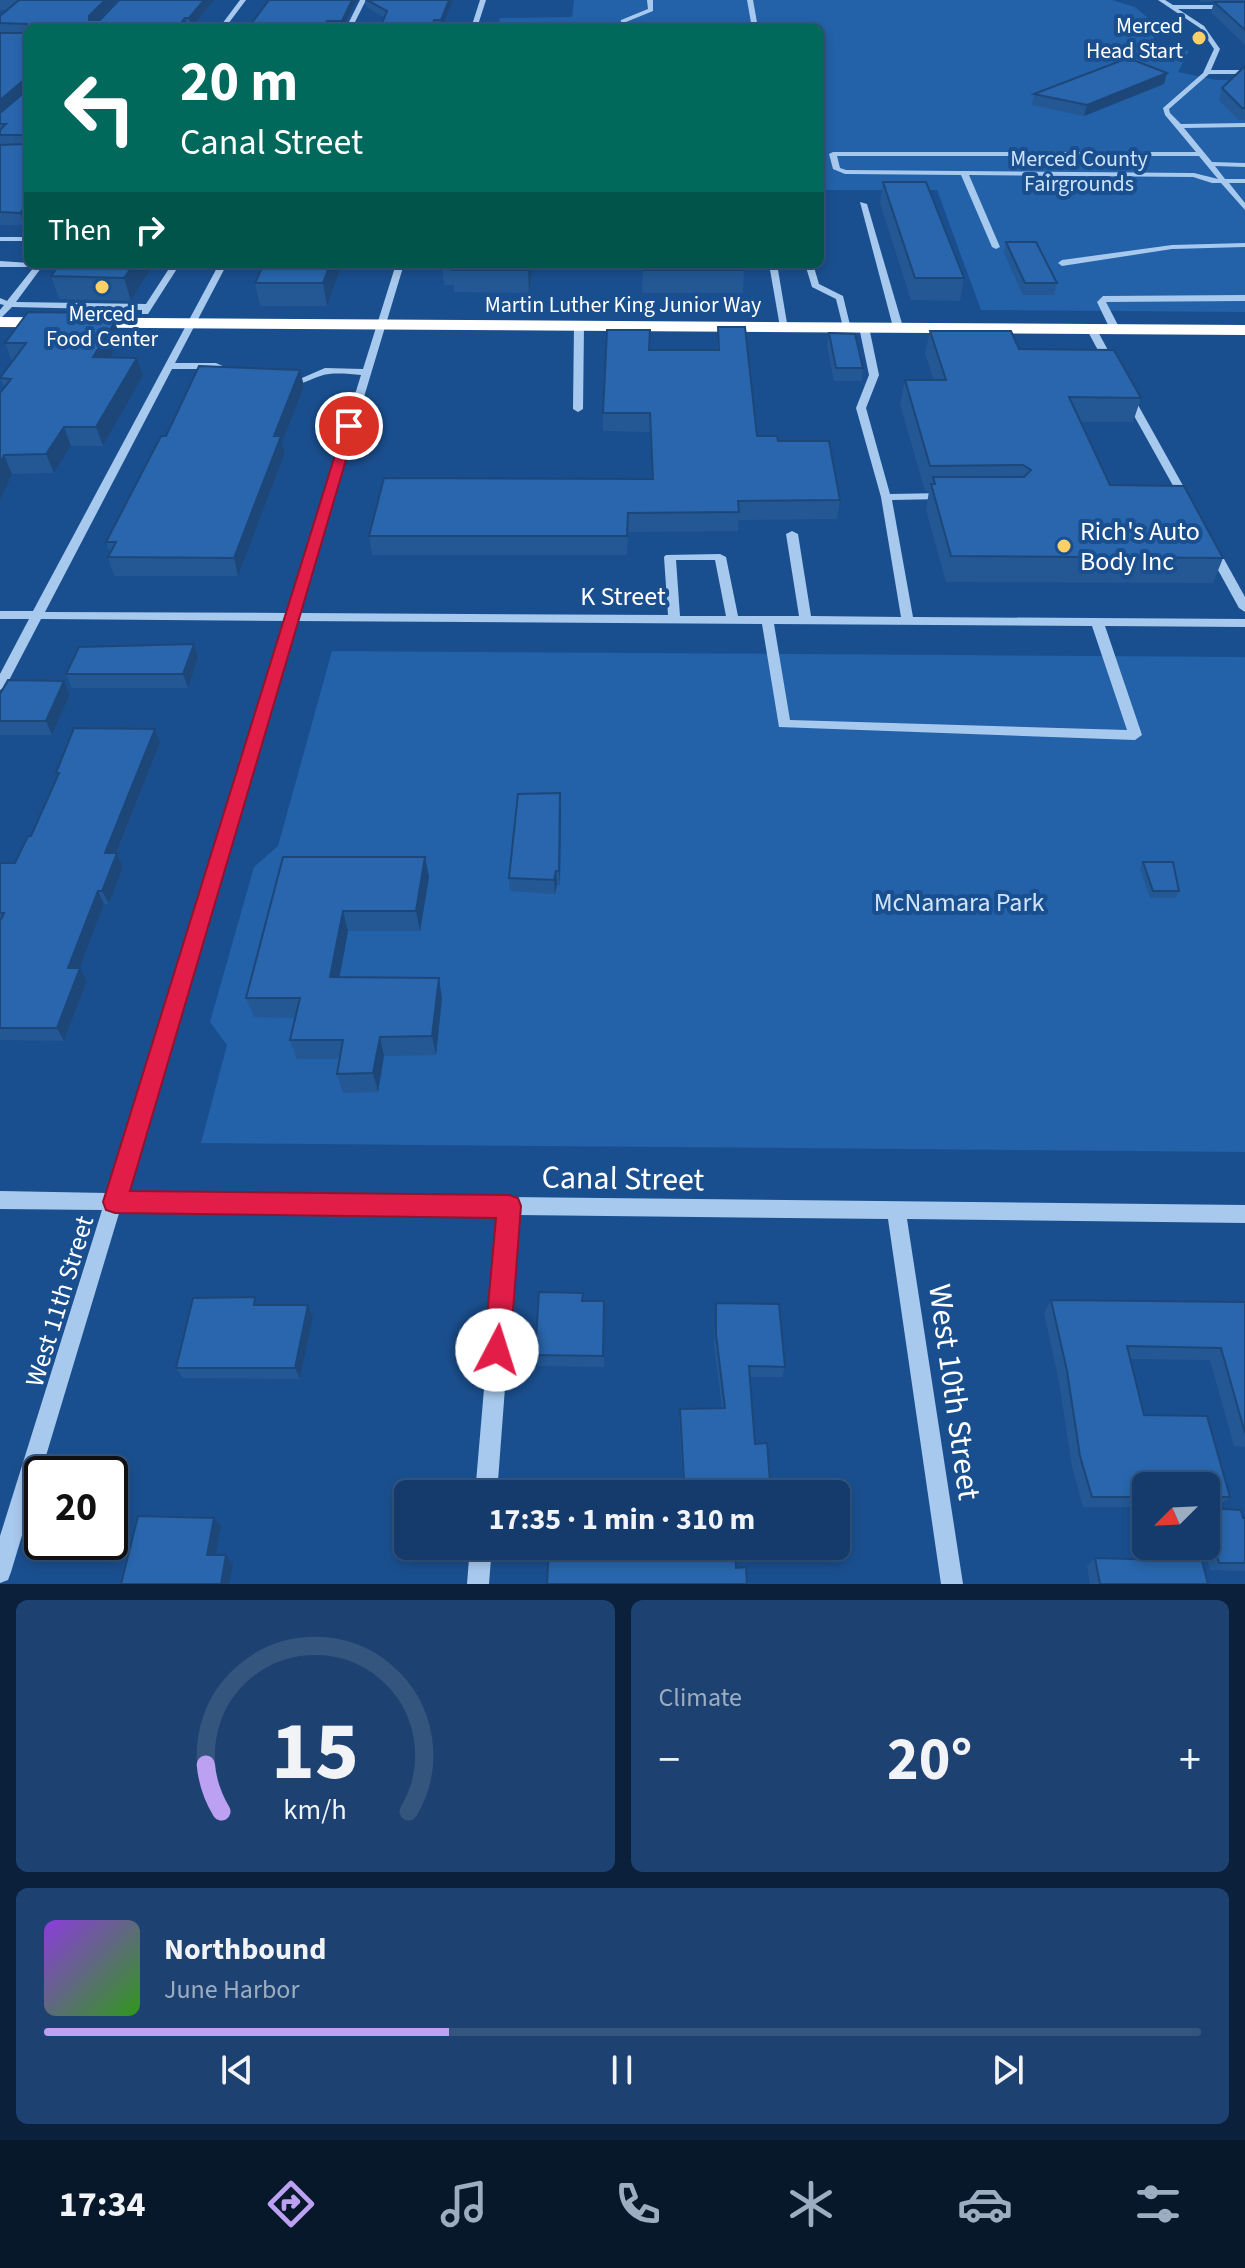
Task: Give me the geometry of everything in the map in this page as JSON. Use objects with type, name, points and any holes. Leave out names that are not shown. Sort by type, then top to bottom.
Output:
[{"type":"highway","name":"Martin Luther King Junior Way","points":[[0,319],[87,323],[1245,330]]},
{"type":"street","points":[[225,24],[243,0]]},
{"type":"street","points":[[351,24],[363,0]]},
{"type":"street","points":[[475,24],[483,0]]},
{"type":"street","points":[[623,24],[623,21],[651,10],[650,0]]},
{"type":"street","points":[[750,0],[754,24]]},
{"type":"street","points":[[1161,0],[1191,17],[1217,49],[1207,72],[1166,108],[1167,114],[1245,208]]},
{"type":"street","points":[[1173,7],[1245,7]]},
{"type":"street","points":[[1207,72],[1245,72]]},
{"type":"street","points":[[1179,126],[1245,125]]},
{"type":"street","points":[[834,156],[838,151],[1201,154]]},
{"type":"street","points":[[1033,153],[1045,174]]},
{"type":"street","points":[[824,156],[834,156]]},
{"type":"street","points":[[834,156],[837,169],[845,172],[1194,175],[1223,181],[1245,181]]},
{"type":"street","points":[[1208,164],[1245,165]]},
{"type":"street","points":[[964,173],[996,247]]},
{"type":"street","points":[[863,204],[898,327]]},
{"type":"street","points":[[0,239],[24,239]]},
{"type":"street","points":[[1062,263],[1160,248],[1245,245]]},
{"type":"street","points":[[0,264],[24,264]]},
{"type":"street","points":[[0,319],[5,302],[36,268]]},
{"type":"street","points":[[138,323],[173,268]]},
{"type":"street","points":[[0,686],[221,268]]},
{"type":"street","name":"West 11th Street","points":[[0,1572],[399,268]]},
{"type":"street","points":[[774,268],[785,327]]},
{"type":"street","points":[[810,268],[815,285],[840,298],[856,327],[874,375],[861,408],[886,497],[907,619]]},
{"type":"street","points":[[47,305],[55,295]]},
{"type":"street","points":[[1115,329],[1101,302],[1108,297],[1245,298]]},
{"type":"street","points":[[5,302],[149,307]]},
{"type":"street","points":[[87,323],[97,306]]},
{"type":"street","points":[[578,409],[579,326]]},
{"type":"street","points":[[1091,328],[1192,511]]},
{"type":"street","points":[[169,366],[216,366],[247,379]]},
{"type":"street","points":[[275,380],[303,381],[325,371],[366,372]]},
{"type":"street","points":[[886,497],[959,496]]},
{"type":"street","points":[[792,534],[805,619]]},
{"type":"street","points":[[1207,538],[1245,608]]},
{"type":"street","points":[[674,618],[670,557],[720,557],[733,619]]},
{"type":"street","name":"K Street","points":[[0,615],[1245,623]]},
{"type":"street","points":[[767,619],[784,724],[1135,735],[1097,621]]},
{"type":"street","name":"Canal Street","points":[[0,1200],[1245,1214]]},
{"type":"street","points":[[487,1480],[509,1206]]},
{"type":"street","name":"West 10th Street","points":[[896,1210],[952,1584]]},
{"type":"street","points":[[478,1584],[480,1560]]},
{"type":"green space","name":"Merced County Fairgrounds","points":[[574,0],[1112,0],[1135,7],[1155,24],[1153,43],[1189,51],[1178,72],[1216,80],[1245,80],[1245,312],[981,310],[937,190],[824,190],[824,24],[499,24],[500,18],[572,17]]},
{"type":"green space","name":"McNamara Park","points":[[332,651],[1245,657],[1245,1152],[201,1143],[227,1045],[210,1022],[254,867],[278,846]]},
{"type":"building","points":[[19,0],[105,0],[89,16],[89,20],[100,20],[119,0],[204,0],[180,24],[0,23],[0,16]]},
{"type":"building","points":[[269,0],[352,0],[342,21],[327,21],[325,24],[251,24]]},
{"type":"building","points":[[367,0],[449,0],[441,20],[434,20],[434,24],[382,24],[387,11]]},
{"type":"building","points":[[1214,2],[1245,2],[1245,30]]},
{"type":"building","points":[[0,33],[24,33],[24,80],[0,100]]},
{"type":"building","points":[[1128,58],[1167,73],[1087,105],[1034,94]]},
{"type":"building","points":[[1245,66],[1245,108],[1242,108],[1222,88]]},
{"type":"building","points":[[24,93],[24,135],[0,135],[6,124],[0,124],[0,113]]},
{"type":"building","points":[[24,144],[24,208],[20,213],[0,212],[0,145]]},
{"type":"building","points":[[883,182],[926,182],[964,278],[915,278]]},
{"type":"building","points":[[1006,242],[1036,242],[1057,283],[1025,283]]},
{"type":"building","points":[[57,268],[131,268],[124,278],[51,276]]},
{"type":"building","points":[[262,268],[329,268],[323,283],[255,283]]},
{"type":"building","points":[[453,268],[528,268],[528,270]]},
{"type":"building","points":[[643,268],[744,268],[744,270]]},
{"type":"building","points":[[28,312],[106,313],[101,322],[115,322],[93,357],[137,358],[96,427],[64,427],[46,454],[4,455],[0,464],[0,393],[11,379],[0,378],[26,343],[5,343]]},
{"type":"building","points":[[718,327],[745,327],[757,436],[777,436],[778,441],[829,441],[840,500],[738,501],[739,512],[628,513],[627,536],[369,536],[384,478],[653,479],[650,413],[603,413],[607,330],[650,330],[649,350],[719,350]]},
{"type":"building","points":[[930,331],[1011,331],[1019,349],[1114,350],[1141,398],[1069,397],[1110,485],[1184,486],[1223,558],[951,556],[931,484],[935,484],[933,477],[1024,477],[1031,470],[1023,465],[930,466],[905,380],[946,380]]},
{"type":"building","points":[[829,333],[855,334],[863,368],[836,368]]},
{"type":"building","points":[[199,366],[300,370],[274,436],[281,436],[234,558],[108,557],[116,542],[106,542],[161,436],[166,436]]},
{"type":"building","points":[[194,644],[183,674],[66,674],[79,647]]},
{"type":"building","points":[[8,680],[64,681],[46,721],[0,721],[0,694]]},
{"type":"building","points":[[74,728],[155,729],[105,853],[117,853],[102,891],[98,891],[68,968],[80,968],[57,1028],[0,1028],[0,921],[4,913],[0,913],[0,863],[15,863],[28,836],[31,836],[59,773],[56,773]]},
{"type":"building","points":[[560,793],[559,871],[556,871],[554,880],[509,878],[518,794]]},
{"type":"building","points":[[283,857],[425,857],[416,911],[343,911],[330,977],[439,978],[432,1036],[380,1037],[373,1073],[337,1074],[343,1040],[290,1040],[300,998],[246,998]]},
{"type":"building","points":[[1143,862],[1173,862],[1179,891],[1153,891]]},
{"type":"building","points":[[539,1292],[583,1293],[582,1301],[604,1301],[603,1356],[535,1355]]},
{"type":"building","points":[[255,1297],[254,1305],[308,1305],[295,1368],[176,1368],[193,1298]]},
{"type":"building","points":[[1051,1300],[1245,1302],[1245,1433],[1221,1348],[1127,1346],[1144,1415],[1207,1416],[1230,1497],[1220,1497],[1220,1472],[1132,1472],[1132,1497],[1092,1497],[1080,1456],[1067,1371]]},
{"type":"building","points":[[716,1303],[779,1304],[785,1367],[749,1366],[755,1444],[767,1443],[770,1480],[684,1480],[680,1409],[725,1408],[716,1335]]},
{"type":"building","points":[[1220,1509],[1241,1510],[1245,1518],[1245,1563],[1219,1563]]},
{"type":"building","points":[[138,1516],[214,1518],[207,1555],[226,1555],[221,1584],[121,1584]]},
{"type":"building","points":[[1095,1558],[1202,1561],[1208,1584],[1100,1584]]},
{"type":"building","points":[[548,1560],[736,1560],[736,1568],[746,1567],[747,1584],[547,1584]]},
{"type":"place","name":"Merced Head Start","points":[[1199,38]]},
{"type":"place","name":"Merced Food Center","points":[[102,287]]},
{"type":"place","name":"Rich's Auto Body Inc","points":[[1064,546]]},
{"type":"route","points":[[349,426],[115,1202],[509,1206],[497,1350]]}]
